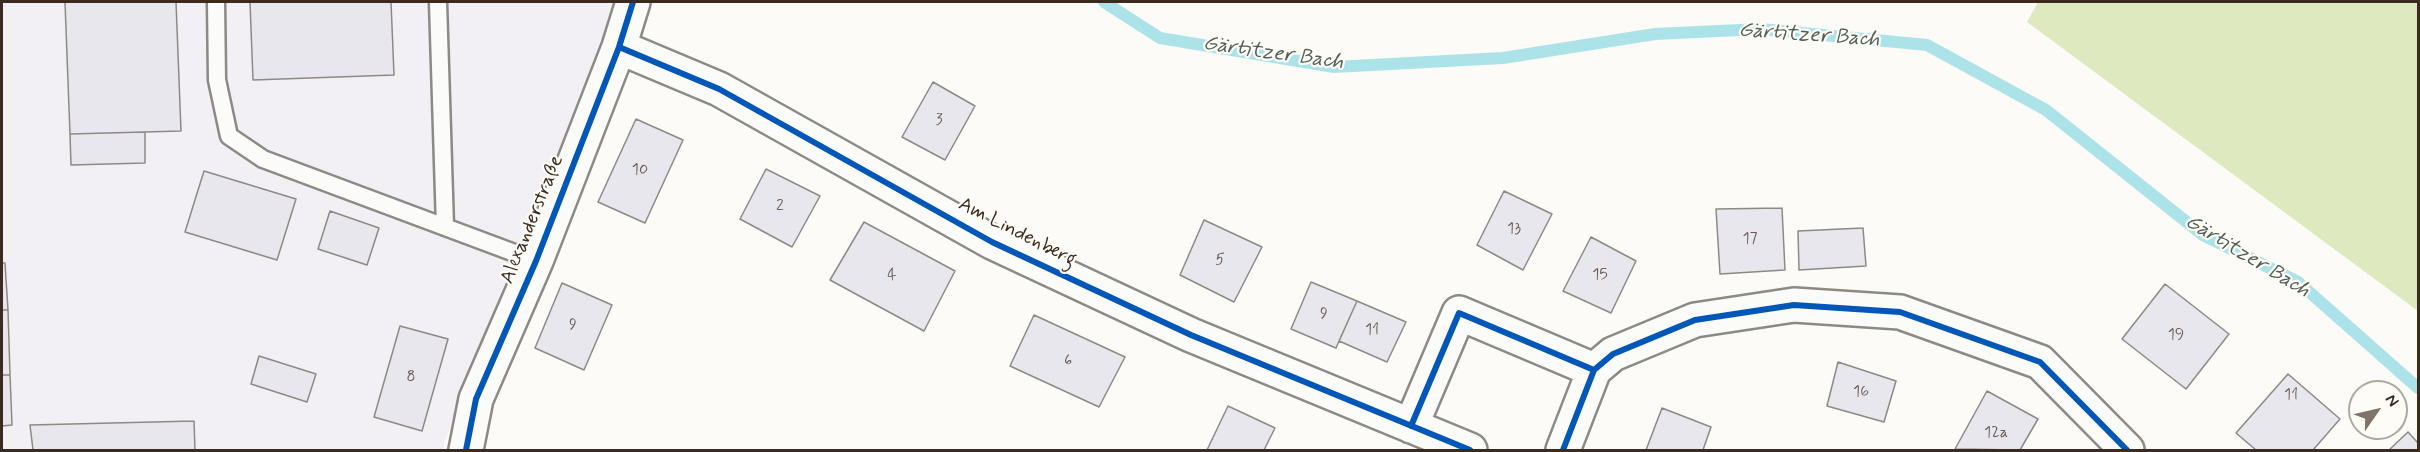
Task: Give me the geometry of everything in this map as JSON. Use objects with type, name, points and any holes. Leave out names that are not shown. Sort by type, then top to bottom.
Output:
[{"type":"street","name":"Alexanderstraße","points":[[466,450],[476,399],[536,261],[619,47],[633,2]]},
{"type":"street","name":"Am Lindenberg","points":[[619,47],[719,89],[992,242],[1191,335],[1470,450]]},
{"type":"street","points":[[1563,450],[1593,370],[1613,354],[1695,320],[1794,305],[1900,312],[2040,362],[2127,450]]},
{"type":"street","points":[[1411,426],[1459,313],[1593,370]]},
{"type":"lane","points":[[216,2],[217,80],[230,136],[262,159],[536,261]]},
{"type":"lane","points":[[438,2],[446,227]]},
{"type":"shaded area","points":[[2,2],[623,2],[508,309],[444,442],[444,450],[2,450]]},
{"type":"green space","points":[[2038,2],[2418,2],[2418,311],[2027,22]]},
{"type":"building","points":[[65,2],[176,2],[181,131],[70,134]]},
{"type":"building","points":[[250,2],[391,2],[394,75],[253,80]]},
{"type":"building","points":[[933,82],[975,106],[945,160],[902,137]]},
{"type":"building","points":[[636,119],[683,140],[645,223],[598,202]]},
{"type":"building","points":[[145,132],[145,163],[71,165],[70,134]]},
{"type":"building","points":[[766,169],[820,196],[792,247],[740,219]]},
{"type":"building","points":[[204,171],[296,199],[277,260],[185,232]]},
{"type":"building","points":[[1504,191],[1552,214],[1523,270],[1477,245]]},
{"type":"building","points":[[1782,208],[1785,270],[1720,274],[1716,209]]},
{"type":"building","points":[[330,211],[379,228],[367,265],[318,249]]},
{"type":"building","points":[[1204,220],[1262,247],[1234,302],[1180,275]]},
{"type":"building","points":[[864,222],[955,271],[924,331],[830,280]]},
{"type":"building","points":[[1863,228],[1866,266],[1799,270],[1798,231]]},
{"type":"building","points":[[1591,237],[1636,261],[1611,313],[1563,291]]},
{"type":"building","points":[[2,263],[5,263],[8,310],[2,310]]},
{"type":"building","points":[[1311,282],[1357,301],[1336,348],[1291,329]]},
{"type":"building","points":[[562,283],[612,305],[584,370],[535,348]]},
{"type":"building","points":[[2165,284],[2229,334],[2186,389],[2122,339]]},
{"type":"building","points":[[1357,301],[1406,322],[1387,362],[1339,341]]},
{"type":"building","points":[[2,310],[8,310],[10,375],[2,375]]},
{"type":"building","points":[[1034,315],[1125,357],[1099,407],[1010,366]]},
{"type":"building","points":[[400,326],[448,339],[422,431],[374,417]]},
{"type":"building","points":[[259,356],[316,374],[307,402],[251,384]]},
{"type":"building","points":[[1838,362],[1896,381],[1884,422],[1827,406]]},
{"type":"building","points":[[2288,374],[2340,419],[2313,450],[2256,450],[2236,433]]},
{"type":"building","points":[[2,375],[10,375],[12,425],[2,426]]},
{"type":"building","points":[[1987,391],[2038,419],[2020,450],[1955,449]]},
{"type":"building","points":[[1228,406],[1275,428],[1264,450],[1207,450]]},
{"type":"building","points":[[1662,408],[1711,427],[1703,450],[1646,450]]},
{"type":"building","points":[[194,421],[195,450],[33,450],[30,425]]},
{"type":"building","points":[[2408,432],[2418,443],[2418,450],[2389,450],[2400,440],[2408,440]]},
{"type":"waterway","name":"Gärtitzer Bach","points":[[1104,2],[1160,38],[1334,67],[1503,58],[1655,34],[1761,29],[1927,45],[2046,110],[2203,235],[2298,282],[2418,388]]},
{"type":"cycle path","points":[[466,450],[476,399],[536,261],[619,47],[633,2]]},
{"type":"cycle path","points":[[619,47],[719,89],[992,242],[1191,335],[1470,450]]},
{"type":"cycle path","points":[[1563,450],[1594,370],[1613,354],[1695,320],[1794,305],[1900,312],[2040,362],[2127,450]]},
{"type":"cycle path","points":[[1411,426],[1459,313],[1594,370]]}]
